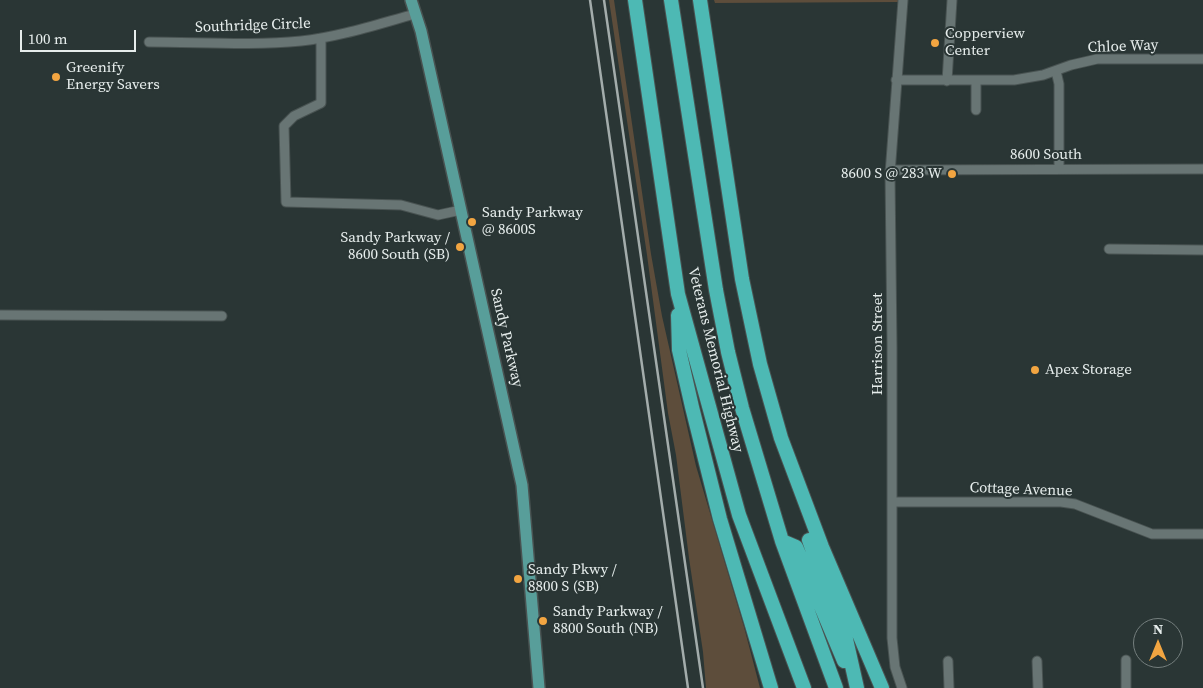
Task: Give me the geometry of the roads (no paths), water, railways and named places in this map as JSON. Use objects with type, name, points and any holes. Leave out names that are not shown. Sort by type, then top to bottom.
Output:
[{"type":"highway","name":"Veterans Memorial Highway","points":[[635,0],[678,294],[739,515],[804,688]]},
{"type":"highway","name":"Veterans Memorial Highway","points":[[671,0],[716,290],[728,352],[747,425],[782,541],[836,688]]},
{"type":"highway","points":[[700,0],[742,279],[760,364],[781,438],[824,555],[882,688]]},
{"type":"highway","points":[[678,294],[679,350],[692,407],[720,519],[771,688]]},
{"type":"highway","points":[[771,403],[772,424],[828,595],[846,639],[857,688]]},
{"type":"highway","points":[[782,541],[796,547],[830,630],[857,688]]},
{"type":"main road","name":"Sandy Parkway","points":[[411,0],[421,31],[522,485],[539,688]]},
{"type":"street","name":"Harrison Street","points":[[902,688],[893,652],[890,170],[903,0]]},
{"type":"street","points":[[947,80],[952,0]]},
{"type":"street","name":"Southridge Circle","points":[[149,42],[276,42],[322,38],[415,14]]},
{"type":"street","points":[[322,38],[322,103],[294,116],[284,126],[286,202],[401,205],[438,215],[461,210]]},
{"type":"street","name":"Chloe Way","points":[[896,80],[1014,80],[1037,77],[1078,63],[1098,59],[1203,59]]},
{"type":"street","points":[[1056,71],[1059,84],[1059,169]]},
{"type":"street","points":[[976,80],[976,110]]},
{"type":"street","name":"8600 South","points":[[890,170],[1203,169]]},
{"type":"street","points":[[1109,250],[1203,250]]},
{"type":"street","points":[[0,315],[222,316]]},
{"type":"street","name":"Cottage Avenue","points":[[892,502],[1061,502],[1075,504],[1152,534],[1203,534]]},
{"type":"street","points":[[1126,660],[1126,688]]},
{"type":"street","points":[[948,661],[949,688]]},
{"type":"street","points":[[1038,661],[1038,688]]},
{"type":"railway","points":[[590,0],[688,688]]},
{"type":"railway","points":[[604,0],[703,688]]},
{"type":"place","name":"Copperview Center","points":[[935,43]]},
{"type":"place","name":"Greenify Energy Savers","points":[[56,77]]},
{"type":"place","name":"8600 S @ 283 W","points":[[952,174]]},
{"type":"place","name":"Sandy Parkway @ 8600S","points":[[472,222]]},
{"type":"place","name":"Sandy Parkway / 8600 South (SB)","points":[[460,247]]},
{"type":"place","name":"Apex Storage","points":[[1035,370]]},
{"type":"place","name":"Sandy Pkwy / 8800 S (SB)","points":[[518,579]]},
{"type":"place","name":"Sandy Parkway / 8800 South (NB)","points":[[543,621]]}]
